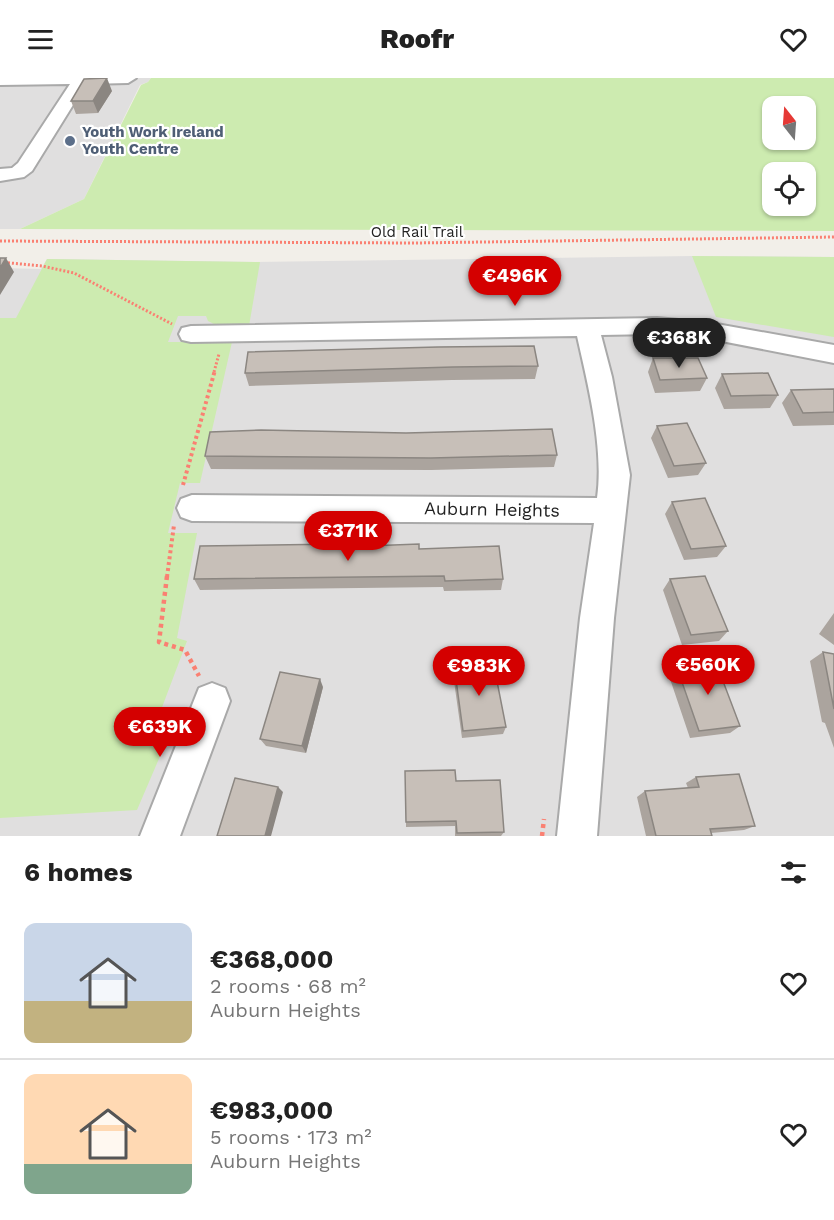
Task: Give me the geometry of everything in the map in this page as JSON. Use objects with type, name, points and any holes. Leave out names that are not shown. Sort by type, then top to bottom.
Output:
[{"type":"street","points":[[0,176],[17,173],[25,167],[81,79]]},
{"type":"street","points":[[0,80],[132,79]]},
{"type":"street","points":[[577,836],[597,618],[612,512],[615,462],[587,328]]},
{"type":"street","points":[[191,334],[687,328],[834,354]]},
{"type":"street","name":"Auburn Heights","points":[[192,508],[475,508],[612,512]]},
{"type":"street","points":[[160,836],[212,701]]},
{"type":"path","name":"Old Rail Trail","points":[[0,241],[414,243],[834,237]]},
{"type":"path","points":[[0,262],[42,266],[74,273],[191,334]]},
{"type":"shaded area","points":[[0,78],[151,78],[140,85],[84,199],[20,229],[0,229]]},
{"type":"shaded area","points":[[692,256],[834,257],[834,836],[0,836],[0,268],[41,269],[47,259],[254,262]]},
{"type":"green space","points":[[151,78],[834,78],[834,231],[20,229],[84,199],[141,85]]},
{"type":"green space","points":[[692,256],[834,257],[834,337],[716,317]]},
{"type":"green space","points":[[47,259],[260,262],[249,326],[218,326],[208,321],[206,316],[178,316],[168,342],[232,342],[200,483],[180,483],[168,533],[197,533],[177,638],[187,641],[161,710],[167,740],[137,810],[0,818],[0,318],[16,318]]},
{"type":"building","points":[[107,78],[93,101],[71,101],[84,79]]},
{"type":"building","points":[[0,258],[6,258],[0,268]]},
{"type":"building","points":[[534,346],[538,366],[245,373],[248,352]]},
{"type":"building","points":[[653,358],[698,358],[707,378],[660,380]]},
{"type":"building","points":[[768,373],[778,395],[731,396],[722,374]]},
{"type":"building","points":[[834,389],[834,412],[803,413],[791,390]]},
{"type":"building","points":[[687,423],[706,463],[674,466],[657,426]]},
{"type":"building","points":[[552,429],[557,455],[431,458],[205,456],[210,432],[261,430],[406,433]]},
{"type":"building","points":[[705,498],[726,546],[691,549],[672,502]]},
{"type":"building","points":[[341,544],[341,547],[419,544],[419,549],[499,546],[503,579],[445,581],[444,576],[194,579],[200,546]]},
{"type":"building","points":[[705,576],[728,631],[691,635],[670,579]]},
{"type":"building","points":[[823,652],[834,654],[834,709]]},
{"type":"building","points":[[715,660],[740,726],[699,731],[676,665]]},
{"type":"building","points":[[493,661],[506,727],[463,731],[454,665]]},
{"type":"building","points":[[280,672],[320,679],[302,746],[260,739]]},
{"type":"building","points":[[455,770],[456,781],[500,780],[504,832],[457,833],[456,821],[406,822],[405,771]]},
{"type":"building","points":[[739,774],[755,826],[710,829],[712,836],[656,836],[645,791],[699,787],[696,777]]},
{"type":"building","points":[[235,778],[278,787],[265,836],[217,836]]},
{"type":"place","name":"Youth Work Ireland Youth Centre","points":[[70,141]]}]
